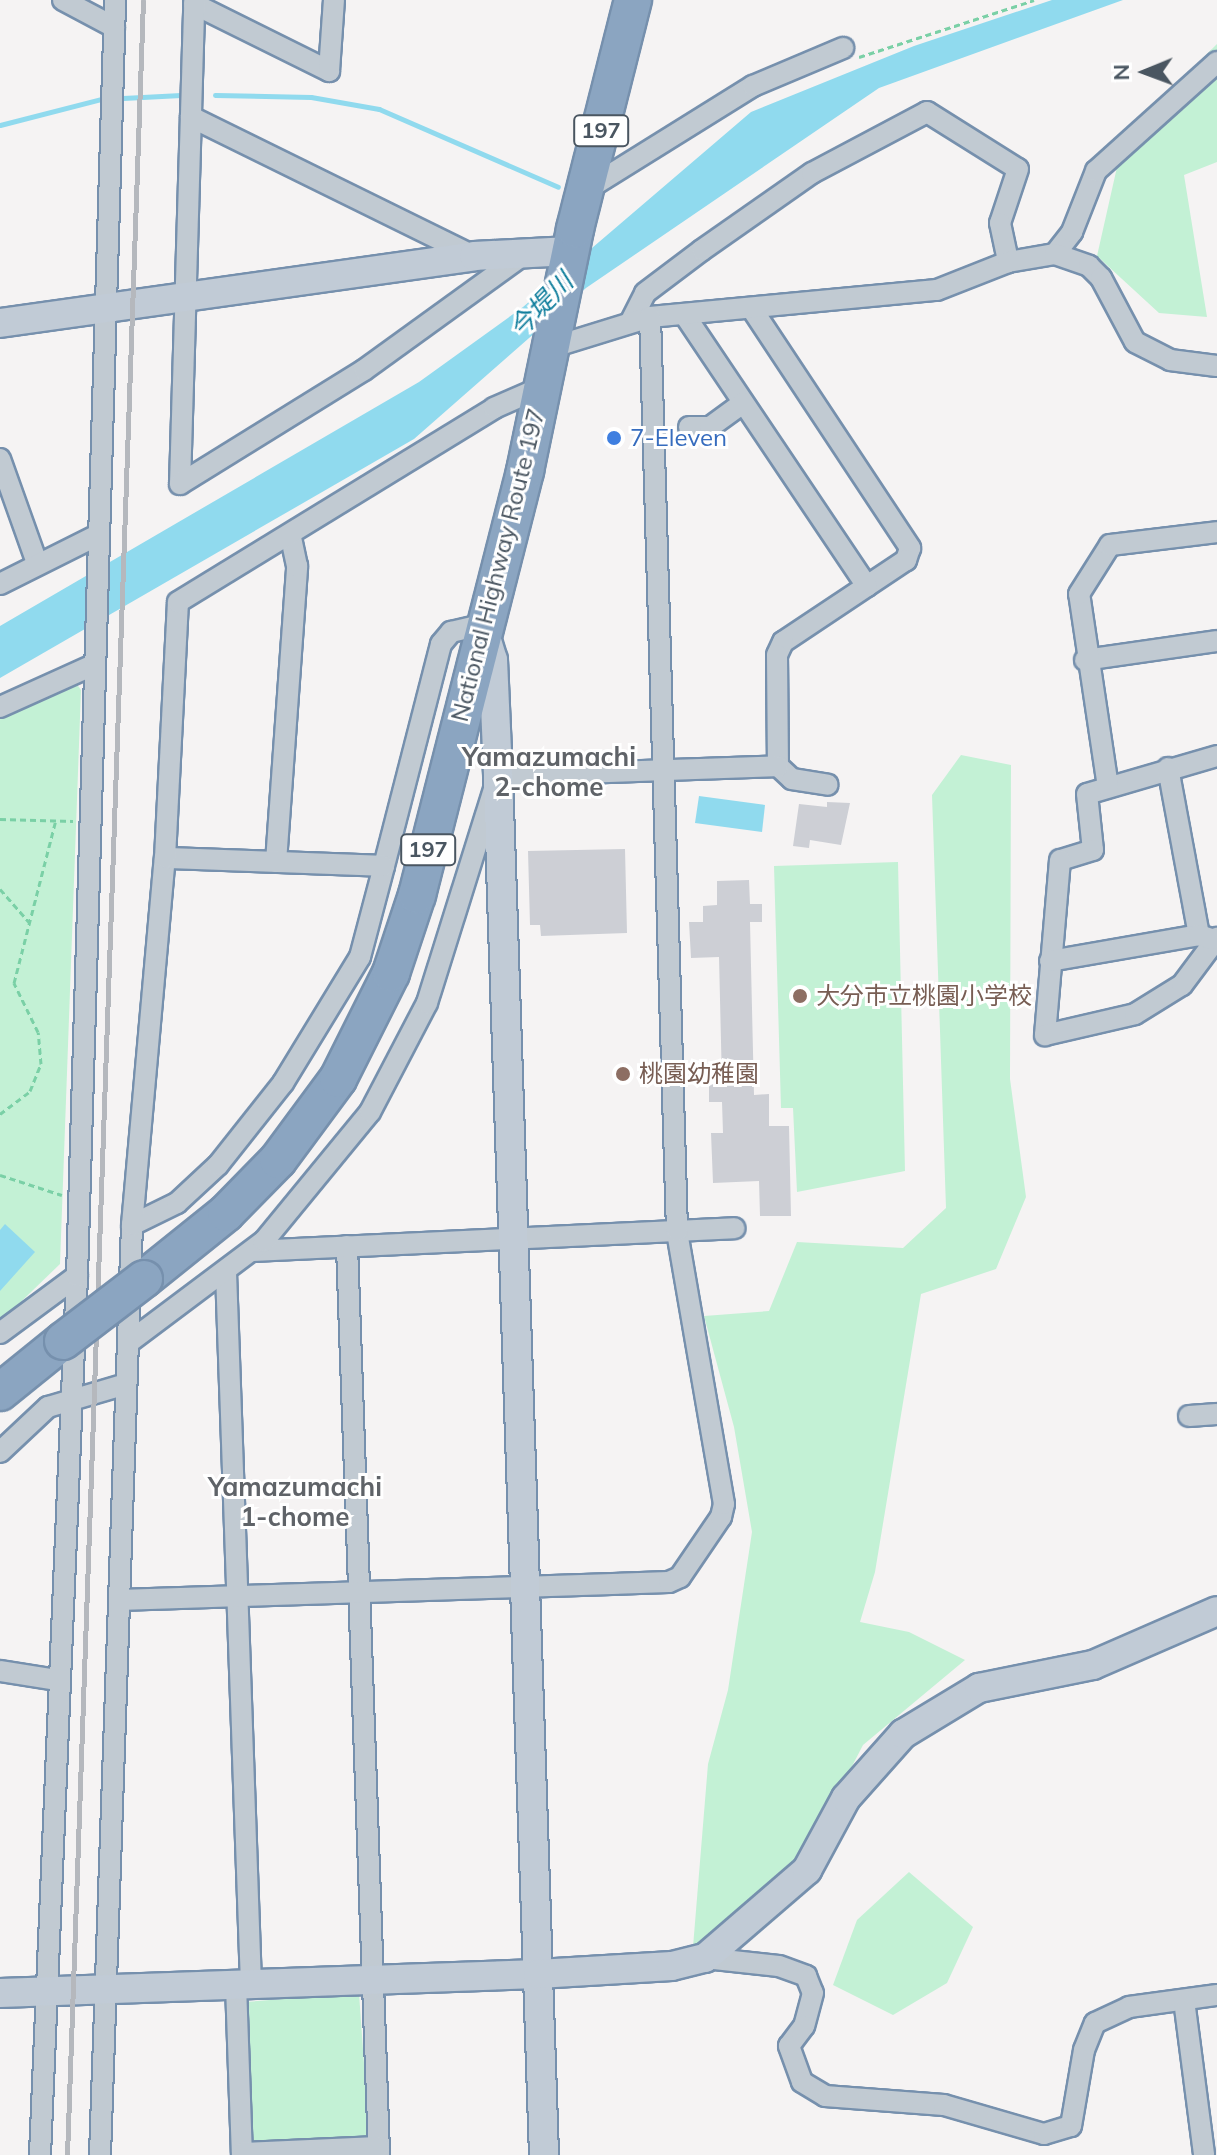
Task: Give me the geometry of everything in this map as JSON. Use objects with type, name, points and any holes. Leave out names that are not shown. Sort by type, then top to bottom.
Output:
[{"type":"highway","name":"National Highway Route 197","points":[[0,1392],[226,1213],[278,1160],[338,1079],[378,1004],[417,895],[542,387],[568,257],[633,0]]},
{"type":"street","points":[[63,0],[114,27]]},
{"type":"street","points":[[40,2155],[57,1680],[77,1276],[88,821],[115,0]]},
{"type":"street","points":[[334,0],[329,71],[194,2],[180,484],[364,370],[527,252]]},
{"type":"street","points":[[586,190],[753,86],[845,55]]},
{"type":"street","points":[[1055,254],[1072,232],[1096,171],[1217,62]]},
{"type":"street","points":[[119,1600],[669,1582],[680,1577],[721,1517],[724,1504],[677,1231],[666,769],[640,319],[645,293],[812,173],[927,112],[1018,169],[1000,223],[1008,262]]},
{"type":"street","points":[[191,117],[474,256]]},
{"type":"street","points":[[0,323],[474,256],[527,252],[568,257]]},
{"type":"street","points":[[551,342],[640,319],[937,290],[1008,262],[1055,254],[1089,266],[1101,278],[1135,342],[1170,360],[1217,366]]},
{"type":"street","points":[[752,309],[910,548],[906,560],[783,642],[777,655],[778,766]]},
{"type":"street","points":[[684,314],[867,586]]},
{"type":"street","points":[[100,2155],[132,1225],[165,858],[178,602],[291,537],[494,408],[542,387]]},
{"type":"street","points":[[689,427],[710,427],[743,403]]},
{"type":"street","points":[[0,459],[37,563]]},
{"type":"street","points":[[1108,787],[1076,605],[1110,545],[1217,532]]},
{"type":"street","points":[[276,862],[297,566],[291,537]]},
{"type":"street","points":[[0,584],[37,563],[98,544]]},
{"type":"street","points":[[132,1225],[177,1203],[218,1165],[283,1083],[360,957],[441,644],[451,632],[482,625],[493,660],[498,776],[544,2155]]},
{"type":"street","points":[[1085,660],[1217,641]]},
{"type":"street","points":[[0,707],[93,665]]},
{"type":"street","points":[[1168,768],[1209,937],[1199,969],[1135,1014],[1045,1035],[1060,860],[1093,850],[1087,794],[1168,768],[1217,756]]},
{"type":"street","points":[[498,776],[778,766],[792,779],[828,785]]},
{"type":"street","points":[[128,1343],[252,1251],[370,1112],[427,1003],[498,776]]},
{"type":"street","points":[[165,858],[384,866]]},
{"type":"street","points":[[1050,961],[1209,937]]},
{"type":"street","points":[[252,1251],[734,1228]]},
{"type":"street","points":[[226,1272],[238,1596],[244,1985],[242,2154],[379,2151],[347,1246]]},
{"type":"street","points":[[0,1333],[77,1276]]},
{"type":"street","points":[[0,1452],[48,1407],[72,1397],[126,1384]]},
{"type":"street","points":[[1189,1416],[1217,1414]]},
{"type":"street","points":[[705,1958],[807,1870],[846,1798],[903,1734],[979,1688],[1093,1665],[1217,1611]]},
{"type":"street","points":[[0,1671],[57,1680]]},
{"type":"street","points":[[0,1993],[538,1974],[672,1966],[705,1958],[779,1966],[806,1976],[813,1993],[804,2026],[789,2046],[802,2082],[825,2096],[944,2105],[1044,2134],[1071,2126],[1084,2050],[1095,2023],[1129,2007],[1217,1995]]},
{"type":"street","points":[[1184,2000],[1204,2155]]},
{"type":"path","points":[[845,55],[1034,0]]},
{"type":"path","points":[[0,819],[88,821]]},
{"type":"path","points":[[0,1114],[30,1091],[43,1054],[14,989],[56,820]]},
{"type":"path","points":[[0,889],[29,922]]},
{"type":"path","points":[[0,1175],[77,1199]]},
{"type":"green space","points":[[1217,44],[1217,162],[1184,175],[1207,317],[1159,313],[1097,256],[1124,136]]},
{"type":"green space","points":[[73,679],[81,690],[60,1264],[0,1322],[0,711]]},
{"type":"green space","points":[[961,755],[1011,765],[1010,1079],[1026,1197],[996,1269],[921,1294],[875,1572],[860,1622],[909,1632],[965,1660],[863,1745],[816,1836],[772,1900],[717,1942],[693,1947],[708,1764],[728,1690],[752,1532],[734,1427],[704,1316],[769,1311],[797,1242],[903,1248],[946,1208],[932,795]]},
{"type":"green space","points":[[898,862],[905,1171],[797,1192],[793,1108],[781,1108],[774,866]]},
{"type":"green space","points":[[909,1872],[973,1927],[947,1983],[893,2015],[833,1985],[857,1920]]},
{"type":"green space","points":[[359,1993],[369,2135],[362,2141],[257,2145],[249,2140],[246,2002]]},
{"type":"water","name":"今堤川","points":[[1052,0],[1123,0],[879,88],[586,288],[414,439],[0,678],[0,626],[419,382],[523,307],[751,112],[914,46]]},
{"type":"water","points":[[699,796],[765,805],[762,832],[695,823]]},
{"type":"water","points":[[5,1224],[35,1252],[0,1291],[0,1230]]},
{"type":"building","points":[[827,802],[850,803],[841,845],[810,840],[809,848],[793,846],[799,804],[827,807]]},
{"type":"building","points":[[625,849],[627,933],[541,936],[540,925],[530,925],[528,851]]},
{"type":"building","points":[[749,880],[750,904],[762,904],[762,922],[750,922],[754,1095],[769,1094],[769,1126],[789,1126],[791,1216],[760,1216],[759,1181],[713,1183],[711,1133],[723,1133],[722,1102],[709,1102],[709,1084],[722,1084],[719,957],[691,958],[689,922],[703,922],[703,906],[717,905],[717,881]]},
{"type":"waterway","points":[[123,98],[181,95]]},
{"type":"waterway","points":[[215,95],[311,97],[379,109],[558,187]]},
{"type":"waterway","points":[[0,125],[101,99]]},
{"type":"railway","points":[[67,2155],[143,0]]},
{"type":"place","name":"7-Eleven","points":[[614,438]]},
{"type":"place","name":"大分市立桃園小学校","points":[[800,996]]},
{"type":"place","name":"桃園幼稚園","points":[[623,1074]]},
{"type":"district","name":"Yamazumachi 2-chome","points":[[549,772]]},
{"type":"district","name":"Yamazumachi 1-chome","points":[[295,1502]]}]
